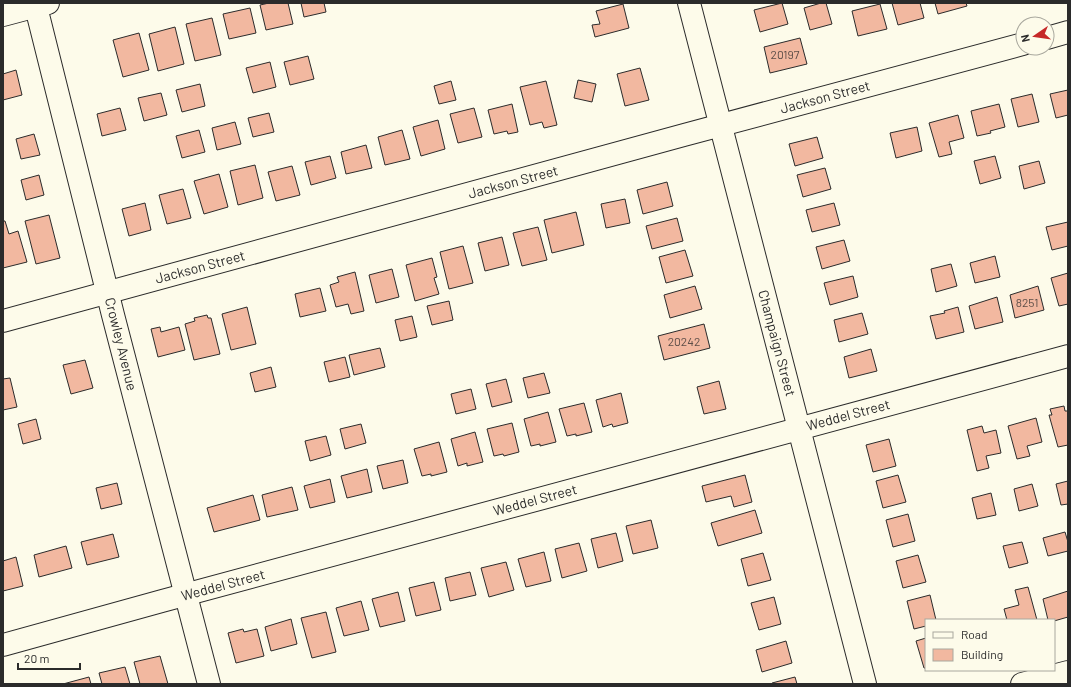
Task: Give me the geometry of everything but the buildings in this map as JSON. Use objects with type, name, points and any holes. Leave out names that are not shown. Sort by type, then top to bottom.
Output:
[{"type":"street","name":"Champaign Street","points":[[689,3],[800,428],[864,684]]},
{"type":"street","points":[[3,15],[39,4]]},
{"type":"street","name":"Crowley Avenue","points":[[39,4],[108,292],[209,684]]},
{"type":"street","points":[[1055,36],[1068,32]]},
{"type":"street","name":"Jackson Street","points":[[3,321],[1015,46]]},
{"type":"street","name":"Weddel Street","points":[[3,645],[186,594],[1068,356]]},
{"type":"street","points":[[1022,684],[1068,672]]}]
